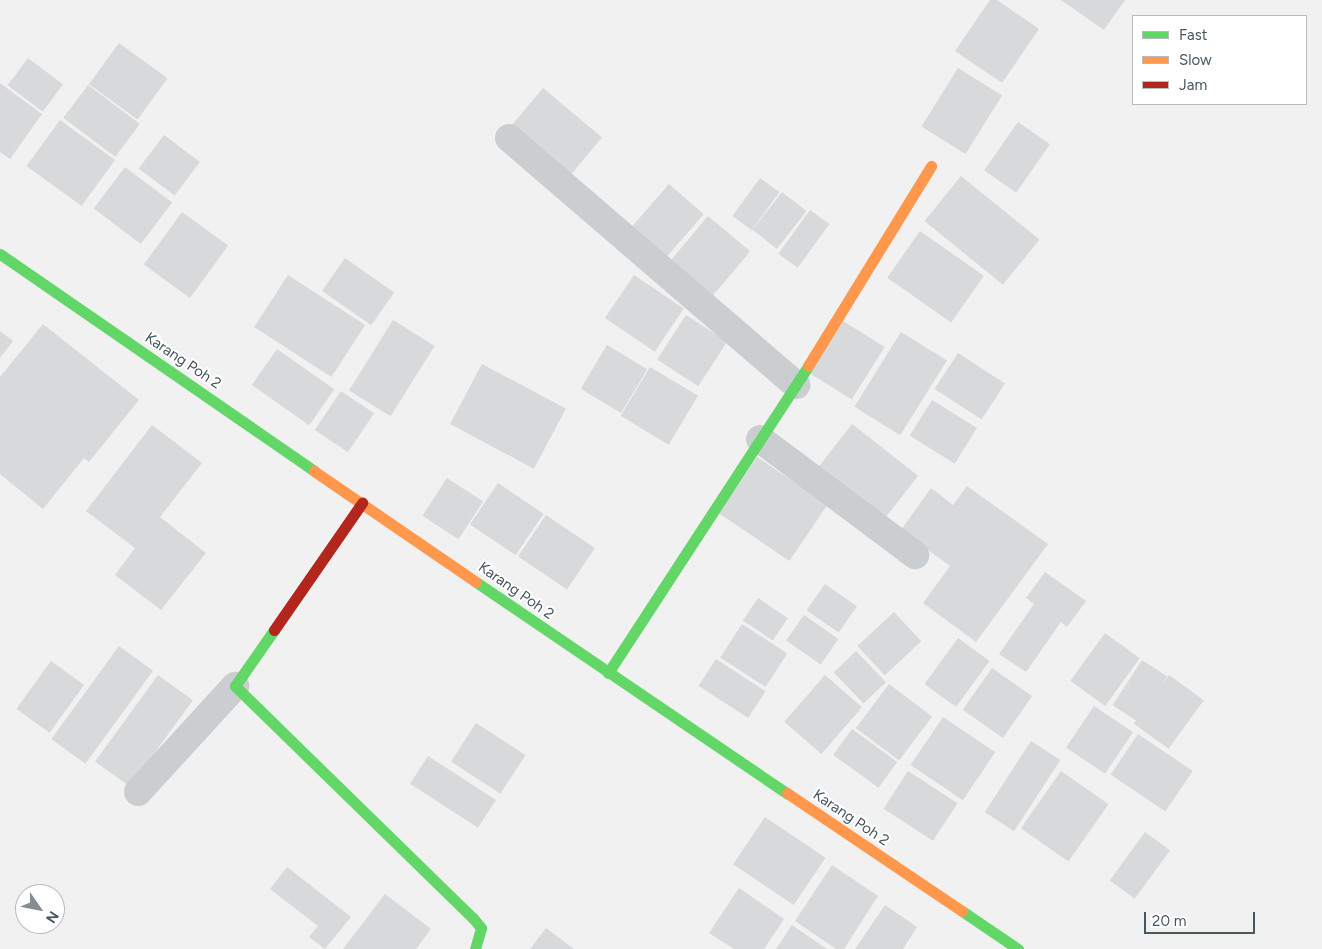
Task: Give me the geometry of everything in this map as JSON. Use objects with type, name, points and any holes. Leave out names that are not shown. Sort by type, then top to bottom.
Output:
[{"type":"street","points":[[509,138],[796,385]]},
{"type":"street","points":[[608,673],[796,385],[931,166]]},
{"type":"street","name":"Karang Poh 2","points":[[0,254],[608,673],[1018,949]]},
{"type":"street","points":[[760,439],[916,555]]},
{"type":"street","points":[[138,792],[235,686],[362,503]]},
{"type":"street","points":[[235,686],[473,918],[481,928],[475,949]]},
{"type":"building","points":[[990,0],[997,0],[1039,29],[1002,83],[955,51]]},
{"type":"building","points":[[1061,0],[1125,0],[1104,30]]},
{"type":"building","points":[[119,43],[168,78],[138,120],[89,84]]},
{"type":"building","points":[[28,58],[63,84],[43,112],[8,85]]},
{"type":"building","points":[[958,68],[1002,96],[966,154],[921,127]]},
{"type":"building","points":[[0,83],[42,114],[10,159],[0,152]]},
{"type":"building","points":[[88,85],[140,124],[115,157],[63,118]]},
{"type":"building","points":[[543,88],[602,137],[570,175],[512,126]]},
{"type":"building","points":[[60,120],[115,160],[82,206],[26,166]]},
{"type":"building","points":[[1018,122],[1050,144],[1016,193],[984,170]]},
{"type":"building","points":[[164,135],[200,162],[175,196],[139,169]]},
{"type":"building","points":[[125,167],[172,203],[141,244],[94,209]]},
{"type":"building","points":[[961,176],[1039,240],[1003,285],[924,221]]},
{"type":"building","points":[[760,178],[779,192],[752,230],[732,216]]},
{"type":"building","points":[[669,184],[704,214],[664,259],[630,229]]},
{"type":"building","points":[[782,192],[806,211],[777,249],[752,230]]},
{"type":"building","points":[[810,210],[829,224],[798,268],[778,254]]},
{"type":"building","points":[[182,212],[228,246],[190,298],[144,265]]},
{"type":"building","points":[[708,216],[750,251],[713,296],[671,260]]},
{"type":"building","points":[[920,231],[984,276],[951,322],[887,278]]},
{"type":"building","points":[[345,258],[394,292],[371,325],[322,291]]},
{"type":"building","points":[[288,275],[365,325],[331,377],[254,327]]},
{"type":"building","points":[[634,275],[684,309],[655,352],[605,318]]},
{"type":"building","points":[[686,315],[727,342],[698,386],[657,359]]},
{"type":"building","points":[[393,320],[435,346],[391,416],[349,390]]},
{"type":"building","points":[[843,321],[885,347],[852,400],[810,374]]},
{"type":"building","points":[[43,324],[139,400],[89,462],[84,458],[43,509],[0,474],[0,377]]},
{"type":"building","points":[[0,331],[13,341],[0,358]]},
{"type":"building","points":[[901,332],[947,361],[900,435],[854,407]]},
{"type":"building","points":[[607,345],[647,369],[621,413],[581,389]]},
{"type":"building","points":[[277,349],[334,389],[309,425],[252,385]]},
{"type":"building","points":[[958,353],[1005,383],[982,420],[935,389]]},
{"type":"building","points":[[482,364],[566,409],[534,469],[450,424]]},
{"type":"building","points":[[650,367],[698,396],[669,445],[621,416]]},
{"type":"building","points":[[341,391],[374,413],[348,452],[315,430]]},
{"type":"building","points":[[932,400],[977,428],[955,464],[910,436]]},
{"type":"building","points":[[852,424],[918,476],[883,521],[817,469]]},
{"type":"building","points":[[152,425],[202,463],[160,517],[206,553],[161,610],[115,575],[135,548],[86,511]]},
{"type":"building","points":[[757,457],[827,505],[789,561],[719,513]]},
{"type":"building","points":[[447,478],[483,501],[459,539],[422,516]]},
{"type":"building","points":[[498,483],[544,514],[516,555],[470,524]]},
{"type":"building","points":[[967,486],[1048,544],[976,642],[923,603],[950,566],[901,530],[931,488],[953,505]]},
{"type":"building","points":[[546,515],[595,548],[567,589],[518,556]]},
{"type":"building","points":[[1045,572],[1086,601],[1067,627],[1061,622],[1026,672],[999,654],[1034,604],[1026,598]]},
{"type":"building","points":[[825,584],[857,606],[839,633],[807,610]]},
{"type":"building","points":[[758,598],[788,618],[773,641],[743,620]]},
{"type":"building","points":[[894,612],[921,641],[885,675],[857,646]]},
{"type":"building","points":[[804,615],[838,639],[821,664],[786,640]]},
{"type":"building","points":[[742,624],[787,653],[766,687],[720,658]]},
{"type":"building","points":[[1105,633],[1140,658],[1105,706],[1070,681]]},
{"type":"building","points":[[958,638],[990,661],[956,707],[924,684]]},
{"type":"building","points":[[119,646],[153,671],[85,764],[51,739]]},
{"type":"building","points":[[856,651],[886,682],[864,703],[834,673]]},
{"type":"building","points":[[716,659],[765,691],[748,718],[699,686]]},
{"type":"building","points":[[1142,660],[1167,676],[1138,722],[1113,705]]},
{"type":"building","points":[[51,661],[84,685],[49,733],[16,709]]},
{"type":"building","points":[[992,668],[1032,696],[1003,738],[963,710]]},
{"type":"building","points":[[158,675],[193,700],[130,787],[95,762]]},
{"type":"building","points":[[825,675],[862,707],[821,754],[784,722]]},
{"type":"building","points":[[1169,675],[1204,700],[1169,749],[1134,724]]},
{"type":"building","points":[[889,684],[932,716],[899,760],[856,728]]},
{"type":"building","points":[[1094,706],[1133,732],[1105,774],[1066,747]]},
{"type":"building","points":[[943,717],[995,752],[963,800],[911,765]]},
{"type":"building","points":[[476,723],[525,755],[500,794],[451,762]]},
{"type":"building","points":[[852,729],[897,762],[878,788],[833,755]]},
{"type":"building","points":[[1138,734],[1193,771],[1165,812],[1111,775]]},
{"type":"building","points":[[1031,741],[1060,760],[1014,831],[985,812]]},
{"type":"building","points":[[428,756],[496,800],[478,828],[410,784]]},
{"type":"building","points":[[908,771],[957,803],[933,841],[883,809]]},
{"type":"building","points":[[1061,771],[1109,804],[1068,862],[1021,828]]},
{"type":"building","points":[[765,817],[826,858],[794,905],[733,864]]},
{"type":"building","points":[[1145,832],[1170,850],[1135,899],[1110,881]]},
{"type":"building","points":[[832,865],[878,896],[844,949],[836,949],[795,921]]},
{"type":"building","points":[[287,867],[351,917],[325,949],[309,937],[318,926],[270,889]]},
{"type":"building","points":[[739,888],[784,919],[764,949],[734,949],[709,933]]},
{"type":"building","points":[[385,894],[431,929],[416,949],[343,949]]},
{"type":"building","points":[[885,905],[917,927],[903,949],[855,949]]},
{"type":"building","points":[[792,925],[827,949],[776,949]]},
{"type":"building","points":[[546,928],[574,949],[530,949]]},
{"type":"traffic: fast","points":[[0,254],[314,471]]},
{"type":"traffic: fast","points":[[608,673],[808,366]]},
{"type":"traffic: fast","points":[[476,582],[787,793]]},
{"type":"traffic: fast","points":[[274,630],[235,686],[473,918],[481,928],[475,949]]},
{"type":"traffic: fast","points":[[962,911],[1018,949]]},
{"type":"traffic: slow","points":[[808,366],[931,166]]},
{"type":"traffic: slow","points":[[314,471],[476,582]]},
{"type":"traffic: slow","points":[[787,793],[962,911]]},
{"type":"traffic: jam","points":[[274,630],[362,503]]}]
